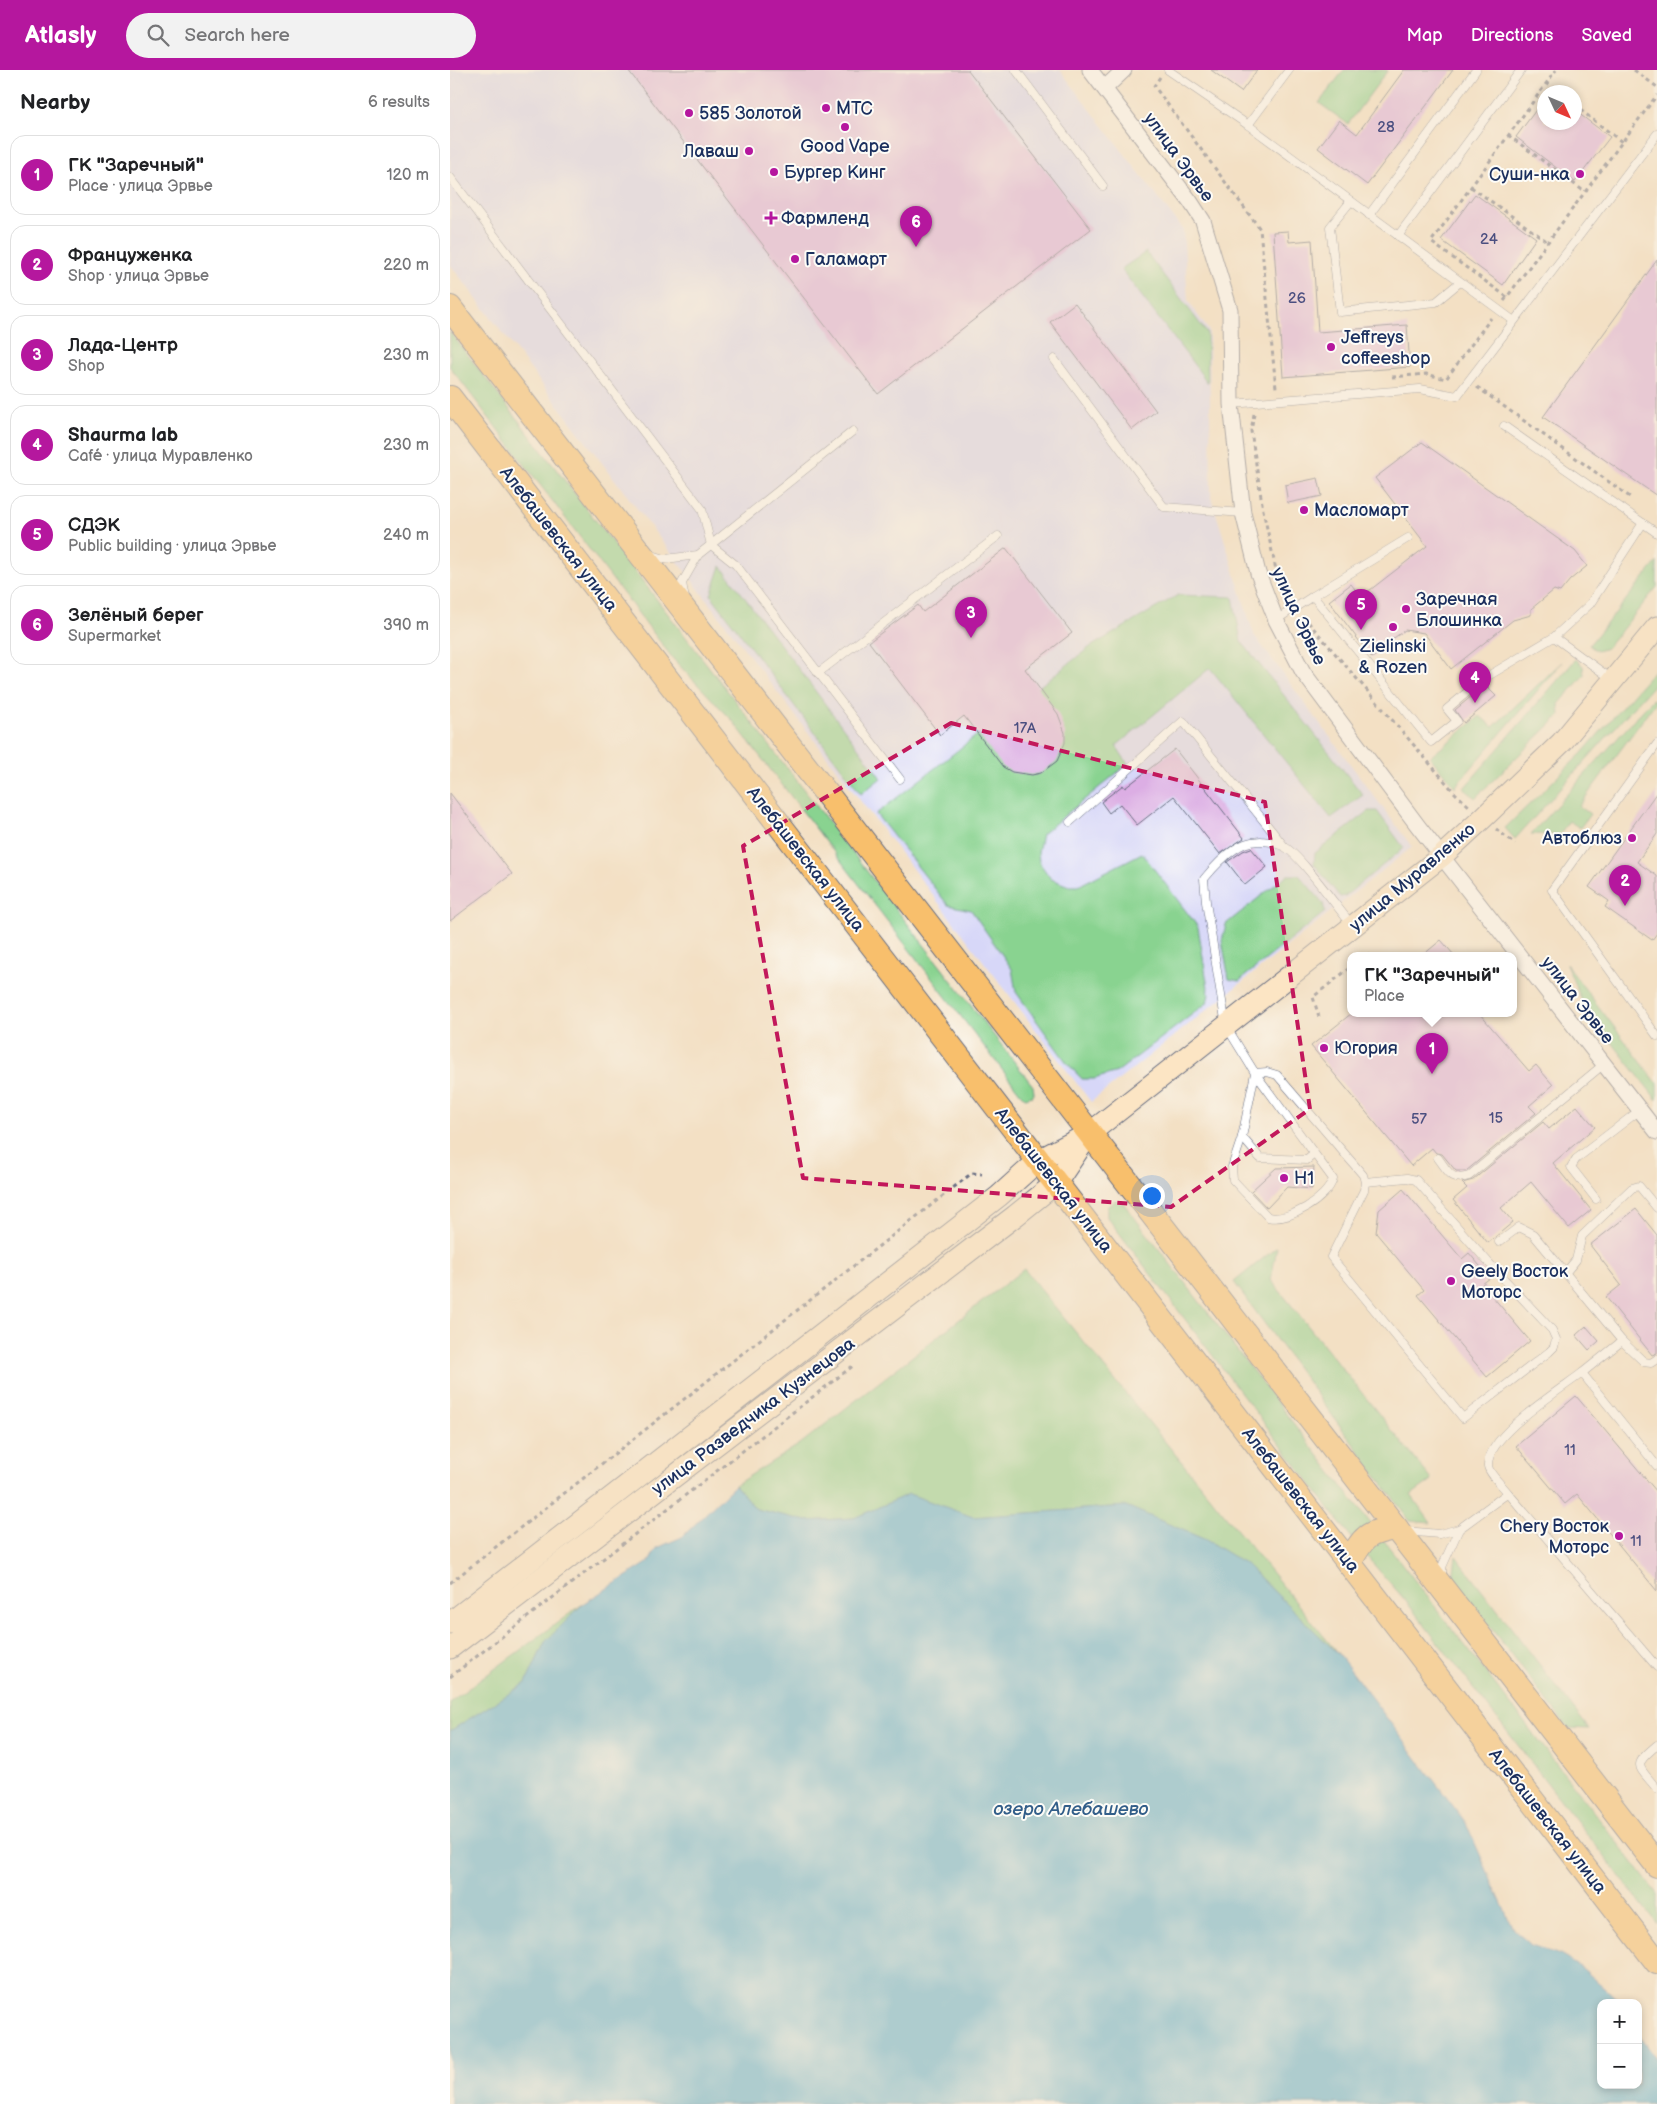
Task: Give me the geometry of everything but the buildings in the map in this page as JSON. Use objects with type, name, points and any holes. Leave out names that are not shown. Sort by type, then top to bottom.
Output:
[{"type":"main road","points":[[450,308],[688,618],[1657,1865]]},
{"type":"main road","name":"Алебашевская улица","points":[[450,398],[1657,1962]]},
{"type":"main road","name":"улица Муравленко","points":[[1090,1133],[1442,856],[1562,742],[1657,627]]},
{"type":"main road","name":"улица Разведчика Кузнецова","points":[[450,1623],[999,1196],[1039,1160],[1090,1133]]},
{"type":"main road","name":"улица Разведчика Кузнецова","points":[[450,1648],[1056,1182],[1090,1133]]},
{"type":"main road","points":[[1349,1562],[1367,1536],[1376,1531],[1396,1528]]},
{"type":"street","name":"улица Эрвье","points":[[1090,70],[1190,201],[1202,221],[1230,310],[1231,404],[1242,513],[1258,574],[1276,620],[1303,672],[1517,952]]},
{"type":"street","points":[[1105,88],[1124,70]]},
{"type":"street","name":"улица Эрвье","points":[[1517,952],[1657,1132]]},
{"type":"lane","points":[[1016,70],[1103,186]]},
{"type":"lane","points":[[1166,70],[1248,125],[1514,321]]},
{"type":"lane","points":[[1248,125],[1289,70]]},
{"type":"lane","points":[[1369,215],[1476,70]]},
{"type":"lane","points":[[1398,236],[1521,70]]},
{"type":"lane","points":[[1231,404],[1420,389],[1457,396],[1657,134]]},
{"type":"lane","points":[[450,177],[702,509],[711,545],[736,565],[900,779]]},
{"type":"lane","points":[[1351,201],[1330,227],[1340,312],[1436,302],[1460,282]]},
{"type":"lane","points":[[1054,359],[1164,508],[1242,513]]},
{"type":"lane","points":[[1504,426],[1657,533]]},
{"type":"lane","points":[[688,618],[682,583],[698,555],[853,431]]},
{"type":"lane","points":[[1313,596],[1431,742],[1457,721],[1447,709],[1483,679],[1554,637],[1590,604],[1643,523]]},
{"type":"lane","points":[[818,673],[998,536]]},
{"type":"lane","points":[[1276,620],[1408,538]]},
{"type":"lane","points":[[637,551],[665,559],[698,555]]},
{"type":"lane","points":[[1554,637],[1613,680]]},
{"type":"lane","points":[[1070,822],[1183,722],[1284,846],[1302,864],[1353,926]]},
{"type":"lane","points":[[1657,744],[1552,890],[1657,1036]]},
{"type":"lane","points":[[1255,1073],[1242,1137],[1232,1168],[1233,1180],[1268,1217],[1276,1219],[1299,1213],[1331,1186],[1334,1179],[1255,1073],[1226,1026],[1206,902],[1204,878],[1236,848],[1259,840],[1284,846]]},
{"type":"lane","points":[[1438,1158],[1453,1177],[1459,1179],[1468,1176],[1604,1064]]},
{"type":"lane","points":[[1255,1073],[1267,1072],[1277,1075],[1363,1174],[1364,1190],[1331,1257],[1463,1418],[1549,1352],[1554,1347],[1556,1339],[1552,1330],[1488,1262],[1416,1180],[1407,1178],[1365,1182]]},
{"type":"lane","points":[[1596,1199],[1571,1167],[1576,1159],[1640,1110]]},
{"type":"lane","points":[[1242,1137],[1260,1158],[1307,1160],[1314,1154]]},
{"type":"lane","points":[[1566,1272],[1576,1260],[1582,1236],[1632,1188],[1639,1186],[1657,1208]]},
{"type":"lane","points":[[1499,1242],[1519,1227],[1533,1234],[1622,1341],[1644,1362],[1651,1363],[1657,1359]]},
{"type":"lane","points":[[1622,1341],[1507,1430],[1496,1443],[1488,1457],[1488,1468],[1508,1494],[1657,1667]]},
{"type":"lane","points":[[1582,1373],[1657,1466]]},
{"type":"lane","points":[[1396,1528],[1410,1533],[1439,1534],[1460,1529],[1508,1494]]},
{"type":"lane","points":[[1442,1587],[1442,1567],[1460,1529]]},
{"type":"lane","points":[[1657,1745],[1641,1758],[1639,1764],[1657,1789]]},
{"type":"path","points":[[1166,70],[1154,86],[1260,229],[1276,388],[1285,387]]},
{"type":"path","points":[[1507,297],[1431,242],[1556,70]]},
{"type":"path","points":[[1634,70],[1657,87]]},
{"type":"path","points":[[1388,378],[1426,374],[1446,379],[1657,95]]},
{"type":"path","points":[[1582,111],[1622,142]]},
{"type":"path","points":[[1508,135],[1585,192]]},
{"type":"path","points":[[1471,187],[1548,242]]},
{"type":"path","points":[[1469,382],[1634,500]]},
{"type":"path","points":[[1319,1017],[1314,997],[1347,970]]},
{"type":"path","points":[[450,1583],[972,1173],[982,1174]]},
{"type":"path","points":[[450,1675],[860,1360]]},
{"type":"highlighted area","points":[[951,723],[1265,802],[1310,1109],[1171,1207],[803,1178],[743,846]]},
{"type":"shaded area","points":[[450,70],[1060,70],[1183,230],[1188,301],[1209,331],[1211,497],[1254,635],[1412,847],[1091,1102],[450,264]]},
{"type":"green space","points":[[1344,70],[1388,70],[1348,124],[1319,103]]},
{"type":"green space","points":[[1146,252],[1207,333],[1208,383],[1121,269]]},
{"type":"green space","points":[[450,332],[1033,1086],[1034,1093],[1032,1096],[1025,1098],[1021,1094],[732,720],[674,660],[450,367]]},
{"type":"green space","points":[[1657,562],[1657,587],[1607,648],[1597,651],[1589,645]]},
{"type":"green space","points":[[721,566],[881,778],[861,794],[711,595]]},
{"type":"green space","points":[[1178,595],[1233,597],[1241,641],[1363,795],[1331,818],[1210,668],[1116,746],[1128,764],[1042,834],[1038,852],[1039,862],[1051,879],[1069,886],[1078,886],[1142,853],[1198,927],[1209,994],[1207,1003],[1117,1072],[1094,1079],[1082,1079],[1067,1063],[1016,992],[1012,969],[971,910],[948,905],[876,814],[1090,647]]},
{"type":"green space","points":[[1576,659],[1583,666],[1584,675],[1559,704],[1560,715],[1475,798],[1464,788]]},
{"type":"green space","points":[[1562,662],[1455,787],[1430,757],[1480,716],[1493,727]]},
{"type":"green space","points":[[1657,667],[1657,681],[1515,839],[1505,828],[1582,753]]},
{"type":"green space","points":[[1653,699],[1656,702],[1579,806],[1590,814],[1580,828],[1569,821],[1559,835],[1531,834]]},
{"type":"green space","points":[[1369,811],[1377,811],[1404,848],[1345,896],[1340,897],[1314,864],[1315,853]]},
{"type":"green space","points":[[1287,875],[1299,875],[1323,903],[1325,912],[1239,981],[1229,979],[1222,941],[1226,924]]},
{"type":"green space","points":[[1566,964],[1657,1083],[1657,1100],[1585,1008]]},
{"type":"green space","points":[[1115,1201],[1124,1204],[1657,1894],[1657,1924],[1405,1600],[1361,1550],[1107,1217],[1107,1207]]},
{"type":"green space","points":[[1277,1247],[1271,1280],[1432,1480],[1411,1495],[1431,1523],[1410,1521],[1234,1282]]},
{"type":"green space","points":[[1024,1269],[1340,1656],[1247,1565],[1206,1540],[1126,1506],[973,1517],[909,1494],[854,1518],[807,1521],[756,1509],[735,1485],[800,1444]]},
{"type":"green space","points":[[1456,1556],[1589,1729],[1568,1728],[1453,1579]]},
{"type":"green space","points":[[584,1603],[545,1642],[526,1683],[450,1731],[450,1702]]},
{"type":"water","name":"озеро Алебашево","points":[[735,1485],[756,1509],[807,1521],[854,1518],[909,1494],[973,1517],[1126,1506],[1206,1540],[1247,1565],[1340,1656],[1466,1823],[1513,1929],[1531,1945],[1560,1955],[1582,1968],[1616,1999],[1597,1999],[1597,2089],[1642,2089],[1642,2039],[1657,2059],[1657,2104],[450,2104],[450,1731],[526,1683],[545,1642],[584,1603],[649,1562],[657,1548],[682,1537]]},
{"type":"place","name":"МТС","points":[[826,108]]},
{"type":"place","name":"585 Золотой","points":[[689,113]]},
{"type":"place","name":"Good Vape","points":[[845,127]]},
{"type":"place","name":"Лаваш","points":[[749,151]]},
{"type":"place","name":"Бургер Кинг","points":[[774,172]]},
{"type":"place","name":"Суши-нка","points":[[1580,174]]},
{"type":"place","name":"Фармленд","points":[[771,218]]},
{"type":"place","name":"Зелёный берег","points":[[916,247]]},
{"type":"place","name":"Галамарт","points":[[795,259]]},
{"type":"place","name":"Jeffreys coffeeshop","points":[[1331,347]]},
{"type":"place","name":"Масломарт","points":[[1304,510]]},
{"type":"place","name":"Заречная Блошинка","points":[[1406,609]]},
{"type":"place","name":"Zielinski & Rozen","points":[[1393,627]]},
{"type":"place","name":"СДЭК","points":[[1361,630]]},
{"type":"place","name":"Лада-Центр","points":[[971,638]]},
{"type":"place","name":"Shaurma lab","points":[[1475,703]]},
{"type":"place","name":"Автоблюз","points":[[1632,838]]},
{"type":"place","name":"Француженка","points":[[1625,906]]},
{"type":"place","name":"Югория","points":[[1324,1048]]},
{"type":"place","name":"ГК \"Заречный\"","points":[[1432,1074]]},
{"type":"place","name":"Н1","points":[[1284,1178]]},
{"type":"place","name":"Geely Восток Моторс","points":[[1451,1281]]},
{"type":"place","name":"Chery Восток Моторс","points":[[1619,1536]]}]
